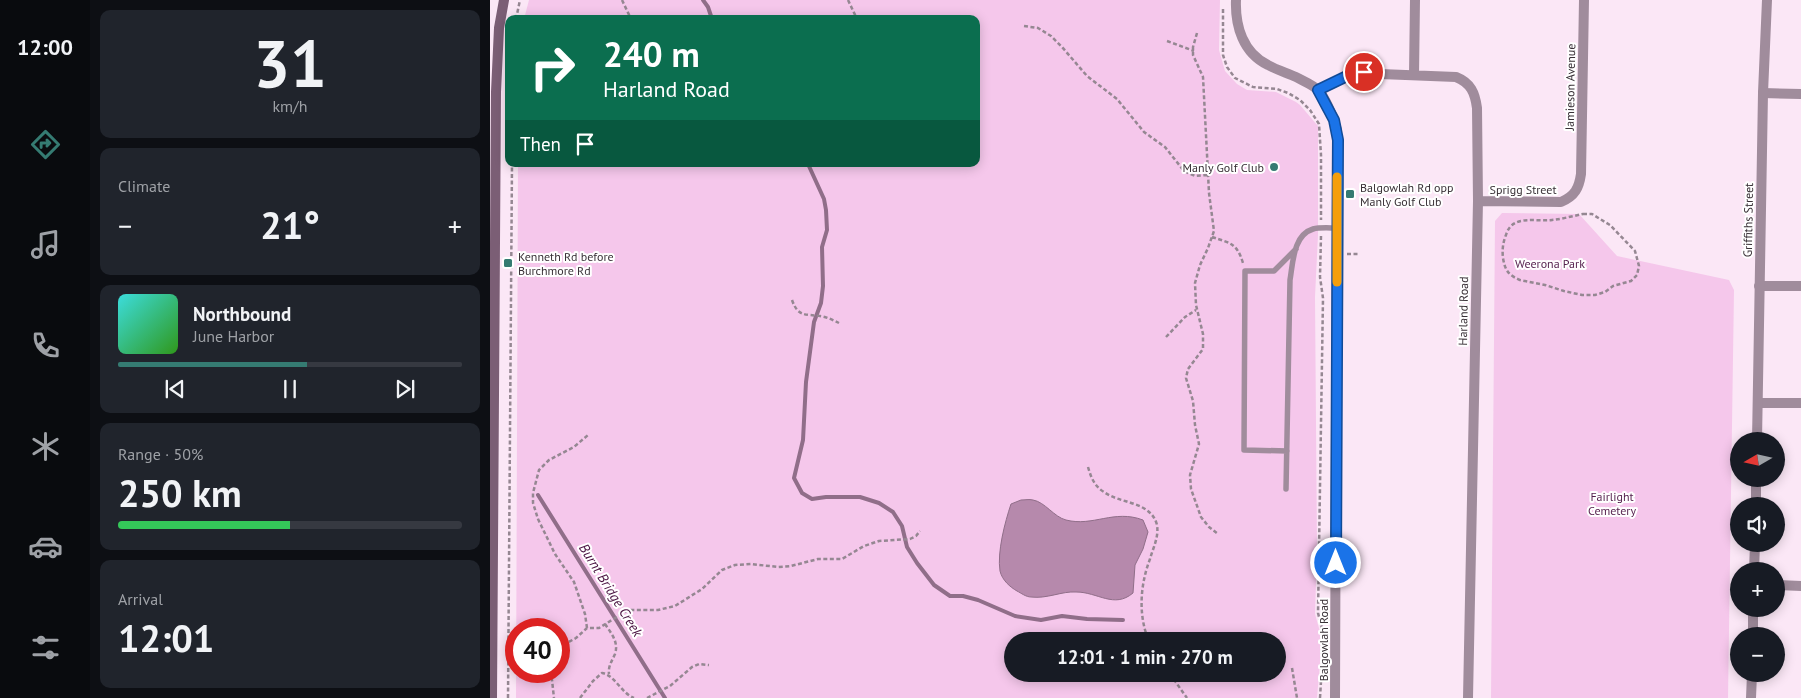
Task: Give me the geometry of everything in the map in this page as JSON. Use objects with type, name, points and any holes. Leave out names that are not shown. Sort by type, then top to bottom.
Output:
[{"type":"main road","points":[[492,698],[493,59],[504,0]]},
{"type":"street","name":"Balgowlah Road","points":[[1236,0],[1240,33],[1247,49],[1267,65],[1302,80],[1318,90],[1332,114],[1337,130],[1335,698]]},
{"type":"street","points":[[1414,75],[1415,0]]},
{"type":"street","name":"Jamieson Avenue","points":[[1581,174],[1584,0]]},
{"type":"street","name":"Griffiths Street","points":[[1757,432],[1763,93],[1767,0]]},
{"type":"street","name":"Harland Road","points":[[1318,90],[1355,73],[1456,77],[1464,80],[1473,90],[1477,108],[1478,201],[1468,698]]},
{"type":"street","points":[[1763,93],[1801,94]]},
{"type":"street","name":"Sprigg Street","points":[[1478,201],[1561,202],[1569,199],[1575,193],[1580,185],[1581,174]]},
{"type":"street","points":[[1759,286],[1801,286]]},
{"type":"street","points":[[1758,403],[1801,403]]},
{"type":"street","points":[[1785,585],[1801,586]]},
{"type":"street","points":[[1751,698],[1752,682]]},
{"type":"lane","points":[[1286,489],[1290,280],[1296,249],[1301,236],[1313,229],[1337,228]]},
{"type":"lane","points":[[1287,451],[1244,450],[1245,271],[1274,271],[1296,249]]},
{"type":"path","points":[[517,15],[520,0]]},
{"type":"path","points":[[622,0],[629,15]]},
{"type":"path","points":[[848,0],[855,15]]},
{"type":"path","points":[[1224,4],[1223,55],[1227,67],[1235,78],[1253,87],[1277,89],[1288,93],[1305,105],[1319,124],[1321,155],[1320,277],[1323,298],[1318,613],[1324,640]]},
{"type":"path","points":[[1024,26],[1038,28],[1050,36],[1087,76],[1117,99],[1144,132],[1165,147],[1184,171],[1195,176],[1208,175]]},
{"type":"path","points":[[1197,33],[1193,55],[1203,77],[1208,175],[1214,231],[1195,283],[1196,310],[1203,334],[1202,349],[1188,369],[1186,378],[1193,401],[1199,444],[1190,475],[1191,489],[1201,517],[1208,527],[1218,534]]},
{"type":"path","points":[[1167,41],[1194,51]]},
{"type":"path","points":[[508,698],[512,167]]},
{"type":"path","points":[[1583,214],[1592,214],[1610,225],[1635,251],[1639,266],[1638,274],[1631,281],[1613,286],[1605,292],[1595,295],[1582,295],[1564,291],[1510,276],[1504,268],[1502,254],[1503,242],[1508,228],[1516,221],[1552,220],[1583,214]]},
{"type":"path","points":[[1212,237],[1231,243],[1240,251],[1245,271]]},
{"type":"path","points":[[792,300],[795,309],[802,314],[821,316],[839,323]]},
{"type":"path","points":[[1166,337],[1185,317],[1196,310]]},
{"type":"path","points":[[587,628],[585,614],[574,582],[555,554],[538,519],[533,503],[533,492],[539,470],[548,460],[574,447],[588,435]]},
{"type":"path","points":[[1088,467],[1093,482],[1104,493],[1138,505],[1150,512],[1157,526],[1156,542],[1144,581],[1141,605],[1145,632]]},
{"type":"path","points":[[570,641],[587,628],[598,628],[628,610],[658,610],[675,606],[702,589],[722,570],[735,565],[751,564],[778,567],[818,560],[842,559],[864,546],[879,541],[910,539],[920,532]]},
{"type":"path","points":[[605,624],[616,644],[615,653],[608,668],[608,674]]},
{"type":"path","points":[[1320,698],[1323,658]]},
{"type":"path","points":[[647,698],[670,686],[692,667],[699,664],[709,665]]},
{"type":"path","points":[[1292,668],[1297,698]]},
{"type":"path","points":[[580,698],[602,673],[608,674],[623,691],[634,698]]},
{"type":"path","points":[[1176,682],[1187,698]]},
{"type":"path","points":[[552,683],[554,698]]},
{"type":"green space","name":"Manly Golf Club","points":[[529,0],[1220,0],[1219,50],[1225,71],[1237,84],[1247,90],[1276,92],[1296,102],[1318,126],[1318,235],[1315,297],[1317,549],[1315,614],[1322,639],[1317,698],[516,698],[516,683],[570,683],[570,618],[516,618],[518,167],[980,167],[980,15],[525,15]]},
{"type":"green space","name":"Fairlight Cemetery","points":[[1502,213],[1579,214],[1617,256],[1729,280],[1734,290],[1732,432],[1730,432],[1731,488],[1728,698],[1491,698],[1495,221]]},
{"type":"shaded area","points":[[1021,500],[1037,501],[1057,516],[1076,522],[1123,516],[1143,520],[1148,532],[1143,549],[1135,565],[1133,593],[1119,600],[1076,592],[1029,597],[1012,587],[1004,580],[999,563],[1004,528],[1011,504]]},
{"type":"waterway","points":[[703,0],[711,15]]},
{"type":"waterway","points":[[809,167],[824,199],[827,230],[822,247],[823,286],[821,303],[814,322],[806,382],[803,440],[794,478],[802,493],[812,499],[860,497],[879,503],[893,512],[902,526],[907,547],[917,563],[934,585],[950,596],[963,596],[978,600],[1015,616],[1041,620],[1062,616],[1123,620]]},
{"type":"waterway","name":"Burnt Bridge Creek","points":[[538,495],[665,698]]},
{"type":"slow traffic","points":[[1337,177],[1337,282]]},
{"type":"place","name":"Manly Golf Club","points":[[1274,167]]},
{"type":"place","name":"Balgowlah Rd opp Manly Golf Club","points":[[1350,194]]},
{"type":"place","name":"Kenneth Rd before Burchmore Rd","points":[[508,263]]},
{"type":"route","points":[[1336,563],[1338,140],[1334,120],[1318,90],[1347,76],[1364,72]]},
{"type":"park label","name":"Weerona Park","points":[[1550,263]]}]
